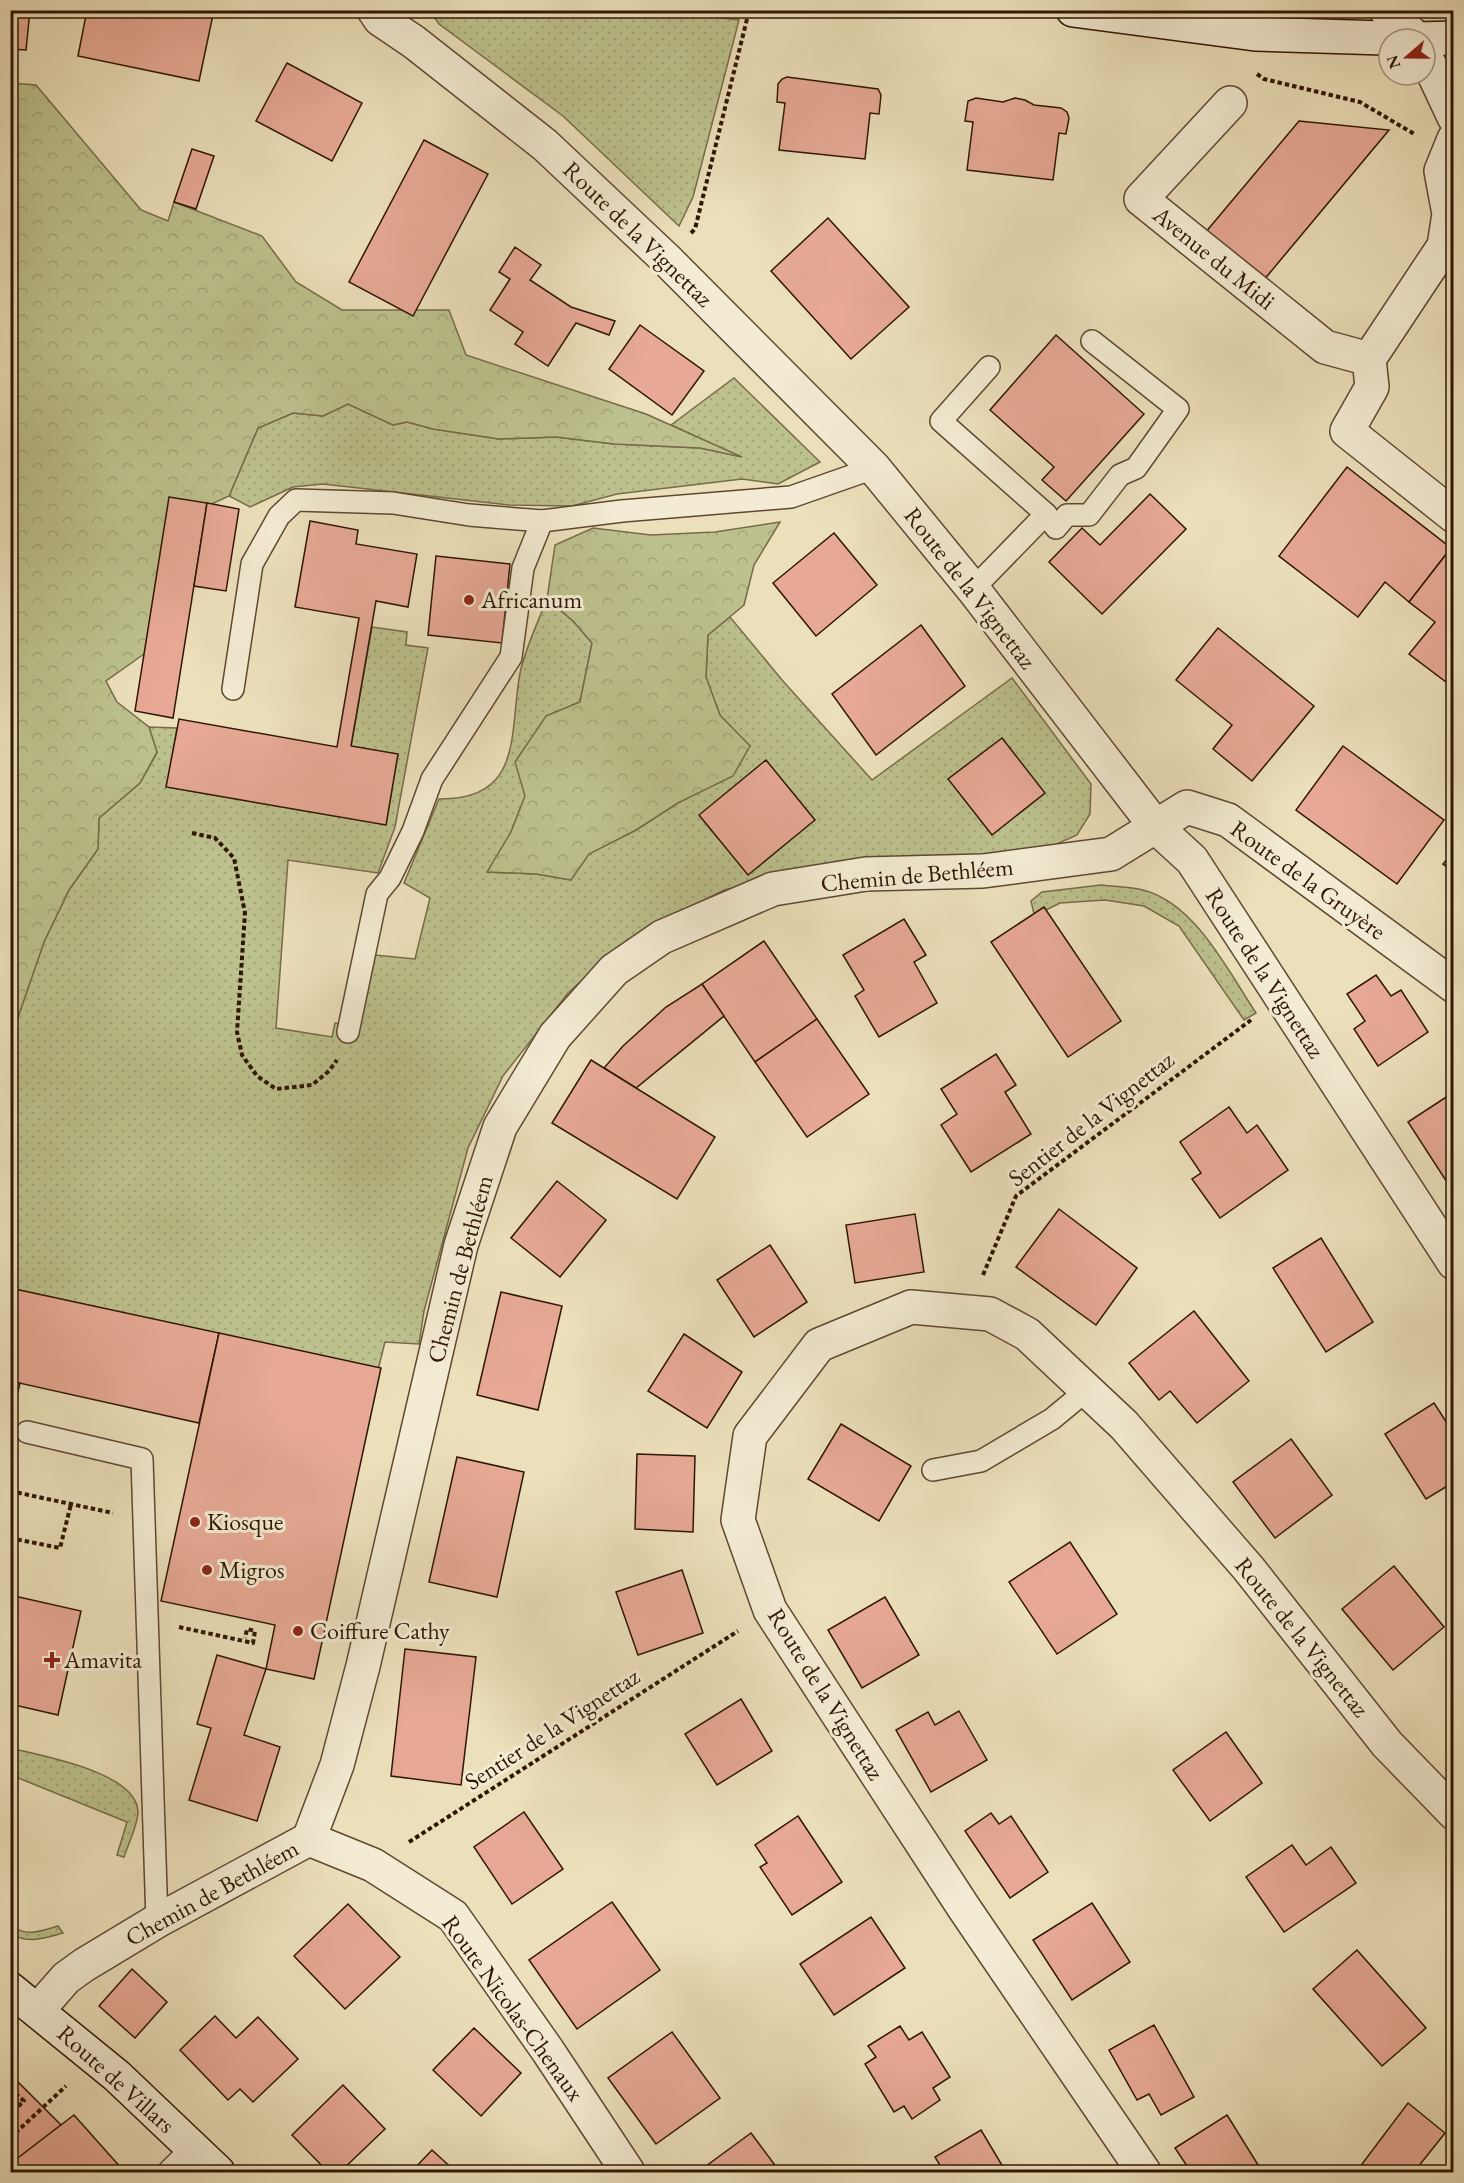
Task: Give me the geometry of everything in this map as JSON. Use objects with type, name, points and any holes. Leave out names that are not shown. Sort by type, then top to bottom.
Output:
[{"type":"street","name":"Route de la Vignettaz","points":[[374,10],[380,19],[414,42],[545,145],[666,259],[874,468],[973,589],[1156,827],[1192,860],[1454,1263]]},
{"type":"street","points":[[1073,10],[1255,34],[1377,38]]},
{"type":"street","points":[[1386,10],[1404,27]]},
{"type":"street","points":[[1437,38],[1454,38]]},
{"type":"street","points":[[1436,87],[1452,134],[1442,171],[1449,214],[1444,246],[1369,359],[1372,387],[1347,431],[1454,516]]},
{"type":"street","name":"Avenue du Midi","points":[[1230,103],[1141,199],[1324,347],[1369,359]]},
{"type":"street","name":"Route de la Gruyère","points":[[1156,827],[1187,807],[1228,819],[1454,986]]},
{"type":"street","name":"Chemin de Bethléem","points":[[38,2010],[66,1978],[77,1970],[157,1921],[309,1839],[337,1765],[363,1666],[461,1245],[500,1127],[555,1036],[614,970],[662,937],[773,889],[866,874],[983,871],[1111,854],[1156,827]]},
{"type":"street","name":"Route de la Vignettaz","points":[[1144,2172],[957,1898],[770,1610],[738,1520],[750,1436],[819,1345],[911,1307],[990,1314],[1027,1334],[1124,1425],[1249,1569],[1387,1744],[1454,1813]]},
{"type":"street","name":"Route Nicolas-Chenaux","points":[[309,1839],[373,1865],[453,1916],[548,2051],[628,2172]]},
{"type":"street","name":"Route de Villars","points":[[10,1989],[117,2076],[218,2172]]},
{"type":"lane","points":[[989,367],[941,421],[1046,514],[1056,528],[1067,515],[1089,515],[1120,475],[1136,468],[1178,409],[1092,340]]},
{"type":"lane","points":[[233,689],[252,564],[279,516],[296,500],[393,503],[469,515],[542,521],[622,511],[791,497],[874,468]]},
{"type":"lane","points":[[973,589],[1046,514]]},
{"type":"lane","points":[[348,1032],[377,894],[390,878],[414,831],[432,779],[511,657],[523,568],[542,521]]},
{"type":"lane","points":[[933,1470],[981,1461],[1052,1419],[1087,1390]]},
{"type":"lane","points":[[27,1432],[141,1459],[157,1921]]},
{"type":"lane","points":[[168,2172],[193,2147]]},
{"type":"path","points":[[689,235],[695,229],[748,15]]},
{"type":"path","points":[[1230,103],[1252,70],[1264,79],[1360,102],[1426,141],[1452,134]]},
{"type":"path","points":[[192,833],[215,838],[234,858],[245,913],[237,1032],[242,1055],[257,1076],[276,1089],[312,1085],[329,1071],[343,1051],[348,1032]]},
{"type":"path","name":"Sentier de la Vignettaz","points":[[982,1278],[1016,1196],[1246,1024]]},
{"type":"path","points":[[10,1491],[143,1519]]},
{"type":"path","points":[[10,1538],[60,1548],[71,1504]]},
{"type":"path","points":[[208,1633],[252,1643],[255,1631],[247,1629],[245,1638]]},
{"type":"path","name":"Sentier de la Vignettaz","points":[[373,1865],[740,1630]]},
{"type":"path","points":[[10,2138],[66,2086]]},
{"type":"path","points":[[10,2114],[24,2101],[11,2089]]},
{"type":"green space","points":[[654,10],[739,20],[693,197],[679,226],[563,116],[439,24],[430,11]]},
{"type":"green space","points":[[11,83],[36,85],[141,210],[168,221],[174,202],[262,236],[296,282],[342,310],[449,310],[466,355],[646,414],[742,457],[700,448],[614,444],[556,437],[499,439],[433,429],[407,422],[393,425],[348,404],[323,416],[293,413],[258,428],[229,496],[190,514],[171,614],[144,654],[106,681],[117,702],[149,727],[157,752],[140,783],[99,818],[98,849],[69,890],[44,942],[16,1023],[13,1203],[11,1204],[10,211],[14,191],[10,177]]},
{"type":"green space","points":[[734,378],[820,462],[778,484],[742,479],[617,494],[572,506],[509,505],[323,484],[293,487],[250,507],[229,496],[258,428],[293,413],[323,416],[348,404],[393,425],[407,422],[433,429],[499,439],[556,437],[614,444],[700,448],[738,456],[671,425]]},
{"type":"green space","points":[[780,522],[754,565],[744,605],[708,635],[706,677],[720,715],[750,746],[733,776],[678,803],[636,830],[589,854],[571,880],[536,874],[487,872],[511,832],[525,796],[515,762],[546,716],[580,702],[592,643],[573,621],[547,599],[555,545],[593,528],[651,535],[715,532]]},
{"type":"green space","points":[[547,599],[573,621],[592,643],[580,702],[546,716],[525,796],[511,832],[488,872],[536,874],[571,880],[588,854],[636,830],[678,803],[750,746],[720,716],[706,677],[708,635],[730,617],[782,680],[872,780],[1012,678],[1091,784],[1090,814],[1077,835],[1050,847],[950,860],[787,875],[724,890],[660,922],[614,951],[568,993],[503,1076],[468,1148],[424,1311],[419,1344],[385,1342],[378,1370],[11,1288],[10,1204],[13,1202],[16,1023],[44,942],[69,890],[98,849],[99,818],[140,783],[157,753],[149,727],[177,728],[167,787],[386,825],[398,754],[351,746],[372,627],[407,632],[406,645],[428,648],[395,827],[378,873],[288,860],[276,1028],[332,1037],[335,1023],[356,1027],[375,955],[415,959],[430,898],[404,883],[439,799],[466,796],[486,788],[499,775],[507,759],[512,739],[522,664]]},
{"type":"green space","points":[[1101,885],[1143,890],[1162,897],[1179,909],[1222,959],[1256,1013],[1244,1020],[1179,926],[1144,906],[1105,900],[1060,903],[1046,910],[1044,907],[1034,914],[1031,901],[1042,892]]},
{"type":"green space","points":[[10,1748],[86,1768],[122,1786],[134,1798],[138,1812],[135,1828],[124,1857],[117,1855],[127,1822],[11,1775]]},
{"type":"green space","points":[[11,1926],[28,1932],[58,1926],[63,1933],[30,1940],[11,1933]]},
{"type":"building","points":[[10,10],[30,10],[26,50],[10,49]]},
{"type":"building","points":[[87,10],[214,10],[199,81],[78,56]]},
{"type":"building","points":[[287,63],[362,103],[332,161],[256,121]]},
{"type":"building","points":[[787,77],[878,89],[881,95],[879,114],[870,113],[865,159],[779,150],[785,103],[777,102],[778,84]]},
{"type":"building","points":[[976,98],[1003,102],[1015,98],[1034,105],[1061,108],[1067,112],[1069,118],[1066,134],[1059,133],[1053,180],[967,170],[973,122],[965,121],[968,101]]},
{"type":"building","points":[[1299,121],[1389,130],[1263,281],[1205,233]]},
{"type":"building","points":[[424,140],[488,174],[413,316],[349,282]]},
{"type":"building","points":[[192,149],[214,156],[196,209],[174,202]]},
{"type":"building","points":[[828,218],[909,307],[851,359],[771,271]]},
{"type":"building","points":[[515,247],[541,265],[530,280],[571,307],[615,321],[609,335],[576,323],[548,366],[515,344],[523,332],[490,310],[510,279],[499,272]]},
{"type":"building","points":[[640,325],[704,371],[672,415],[609,369]]},
{"type":"building","points":[[1056,335],[1144,414],[1066,501],[1042,480],[1054,467],[990,410]]},
{"type":"building","points":[[1347,467],[1451,548],[1409,602],[1385,582],[1358,617],[1279,556]]},
{"type":"building","points":[[1150,494],[1186,529],[1102,614],[1049,562],[1082,528],[1100,545]]},
{"type":"building","points":[[169,497],[207,503],[173,718],[135,711]]},
{"type":"building","points":[[207,503],[239,509],[226,591],[194,586]]},
{"type":"building","points":[[310,521],[358,530],[356,544],[417,554],[408,607],[376,601],[351,746],[398,754],[386,825],[166,787],[179,719],[337,747],[359,618],[295,607]]},
{"type":"building","points":[[834,533],[877,585],[816,636],[773,583]]},
{"type":"building","points":[[1451,548],[1454,551],[1454,688],[1409,654],[1435,622],[1409,602]]},
{"type":"building","name":"Africanum","points":[[436,556],[510,564],[502,643],[428,635]]},
{"type":"building","points":[[921,625],[965,686],[876,755],[832,694]]},
{"type":"building","points":[[1218,628],[1314,706],[1252,781],[1213,749],[1232,725],[1176,680]]},
{"type":"building","points":[[1002,738],[1045,793],[992,835],[948,779]]},
{"type":"building","points":[[1343,746],[1444,820],[1397,884],[1296,810]]},
{"type":"building","points":[[766,760],[815,820],[748,875],[699,815]]},
{"type":"building","points":[[1454,851],[1454,872],[1443,864]]},
{"type":"building","points":[[1044,907],[1121,1021],[1068,1057],[991,942]]},
{"type":"building","points":[[904,919],[926,955],[914,962],[937,1003],[879,1037],[855,996],[864,990],[843,955]]},
{"type":"building","points":[[764,941],[817,1019],[755,1062],[702,984]]},
{"type":"building","points":[[1376,975],[1391,996],[1401,990],[1428,1032],[1378,1066],[1354,1029],[1365,1021],[1347,994]]},
{"type":"building","points":[[702,984],[724,1016],[636,1088],[604,1068],[623,1046],[666,1007]]},
{"type":"building","points":[[817,1019],[869,1094],[807,1137],[755,1062]]},
{"type":"building","points":[[996,1054],[1016,1085],[1005,1092],[1031,1134],[971,1172],[941,1125],[957,1114],[941,1089]]},
{"type":"building","points":[[591,1060],[715,1137],[677,1199],[552,1123]]},
{"type":"building","points":[[1454,1092],[1454,1193],[1408,1122]]},
{"type":"building","points":[[1229,1107],[1247,1133],[1257,1125],[1288,1170],[1220,1218],[1192,1179],[1201,1173],[1180,1142]]},
{"type":"building","points":[[557,1181],[606,1220],[560,1277],[511,1238]]},
{"type":"building","points":[[1059,1209],[1137,1268],[1096,1325],[1016,1267]]},
{"type":"building","points":[[915,1214],[924,1272],[855,1283],[846,1225]]},
{"type":"building","points":[[1321,1238],[1373,1322],[1326,1352],[1273,1268]]},
{"type":"building","points":[[770,1245],[807,1302],[754,1337],[717,1280]]},
{"type":"building","points":[[10,1288],[219,1333],[199,1423],[10,1381]]},
{"type":"building","points":[[501,1292],[562,1306],[538,1410],[477,1395]]},
{"type":"building","points":[[1194,1311],[1249,1381],[1197,1423],[1170,1391],[1159,1400],[1129,1363]]},
{"type":"building","points":[[219,1333],[381,1368],[314,1679],[266,1669],[275,1625],[161,1601]]},
{"type":"building","points":[[684,1334],[742,1372],[707,1428],[648,1391]]},
{"type":"building","points":[[10,1381],[20,1383],[10,1427]]},
{"type":"building","points":[[1434,1403],[1454,1434],[1454,1482],[1426,1499],[1385,1434]]},
{"type":"building","points":[[841,1424],[911,1466],[879,1521],[808,1479]]},
{"type":"building","points":[[1291,1439],[1332,1495],[1275,1538],[1233,1482]]},
{"type":"building","points":[[637,1454],[695,1456],[693,1532],[635,1529]]},
{"type":"building","points":[[457,1457],[524,1472],[497,1597],[429,1582]]},
{"type":"building","points":[[1070,1542],[1117,1614],[1057,1654],[1009,1582]]},
{"type":"building","points":[[1394,1566],[1444,1627],[1393,1670],[1342,1609]]},
{"type":"building","points":[[682,1570],[703,1633],[638,1655],[616,1592]]},
{"type":"building","points":[[10,1595],[81,1611],[58,1715],[10,1704]]},
{"type":"building","points":[[885,1597],[919,1655],[862,1688],[828,1630]]},
{"type":"building","points":[[405,1649],[476,1657],[461,1785],[391,1776]]},
{"type":"building","points":[[217,1655],[266,1669],[244,1735],[280,1747],[257,1821],[189,1800],[211,1728],[197,1724]]},
{"type":"building","points":[[741,1699],[772,1751],[717,1785],[685,1734]]},
{"type":"building","points":[[959,1711],[987,1760],[931,1792],[896,1730],[928,1712],[935,1725]]},
{"type":"building","points":[[1226,1732],[1262,1783],[1210,1821],[1173,1770]]},
{"type":"building","points":[[524,1812],[563,1869],[512,1904],[474,1847]]},
{"type":"building","points":[[991,1813],[999,1824],[1011,1816],[1048,1872],[1010,1898],[965,1831]]},
{"type":"building","points":[[798,1816],[842,1882],[792,1915],[760,1867],[767,1863],[755,1845]]},
{"type":"building","points":[[1292,1845],[1306,1865],[1331,1847],[1356,1883],[1284,1932],[1246,1877]]},
{"type":"building","points":[[612,1902],[660,1970],[577,2029],[529,1960]]},
{"type":"building","points":[[1092,1903],[1130,1962],[1072,2000],[1033,1940]]},
{"type":"building","points":[[348,1904],[400,1957],[345,2009],[294,1956]]},
{"type":"building","points":[[871,1917],[905,1968],[834,2015],[800,1964]]},
{"type":"building","points":[[1357,1950],[1426,2028],[1382,2066],[1313,1989]]},
{"type":"building","points":[[132,1969],[167,2002],[135,2038],[99,2006]]},
{"type":"building","points":[[215,2016],[236,2038],[258,2017],[298,2059],[253,2102],[240,2089],[228,2100],[180,2050]]},
{"type":"building","points":[[1154,2025],[1194,2097],[1161,2115],[1149,2094],[1137,2100],[1109,2050]]},
{"type":"building","points":[[900,2026],[909,2040],[922,2032],[950,2077],[933,2088],[940,2100],[912,2119],[904,2106],[894,2112],[865,2064],[876,2057],[868,2046]]},
{"type":"building","points":[[474,2028],[521,2073],[481,2116],[433,2070]]},
{"type":"building","points":[[672,2032],[720,2098],[656,2144],[608,2078]]},
{"type":"building","points":[[10,2074],[61,2125],[10,2164]]},
{"type":"building","points":[[343,2085],[385,2129],[340,2172],[328,2172],[292,2135]]},
{"type":"building","points":[[1408,2103],[1445,2133],[1414,2172],[1356,2172]]},
{"type":"building","points":[[74,2115],[122,2169],[118,2172],[10,2172],[10,2164]]},
{"type":"building","points":[[1227,2115],[1260,2168],[1253,2172],[1191,2172],[1175,2148]]},
{"type":"building","points":[[981,2130],[1006,2172],[944,2172],[935,2157]]},
{"type":"building","points":[[751,2133],[780,2172],[698,2172]]},
{"type":"building","points":[[432,2150],[456,2172],[411,2172]]},
{"type":"place","name":"Africanum","points":[[469,600]]},
{"type":"place","name":"Kiosque","points":[[195,1522]]},
{"type":"place","name":"Migros","points":[[207,1570]]},
{"type":"place","name":"Coiffure Cathy","points":[[298,1631]]},
{"type":"place","name":"Amavita","points":[[52,1660]]}]
